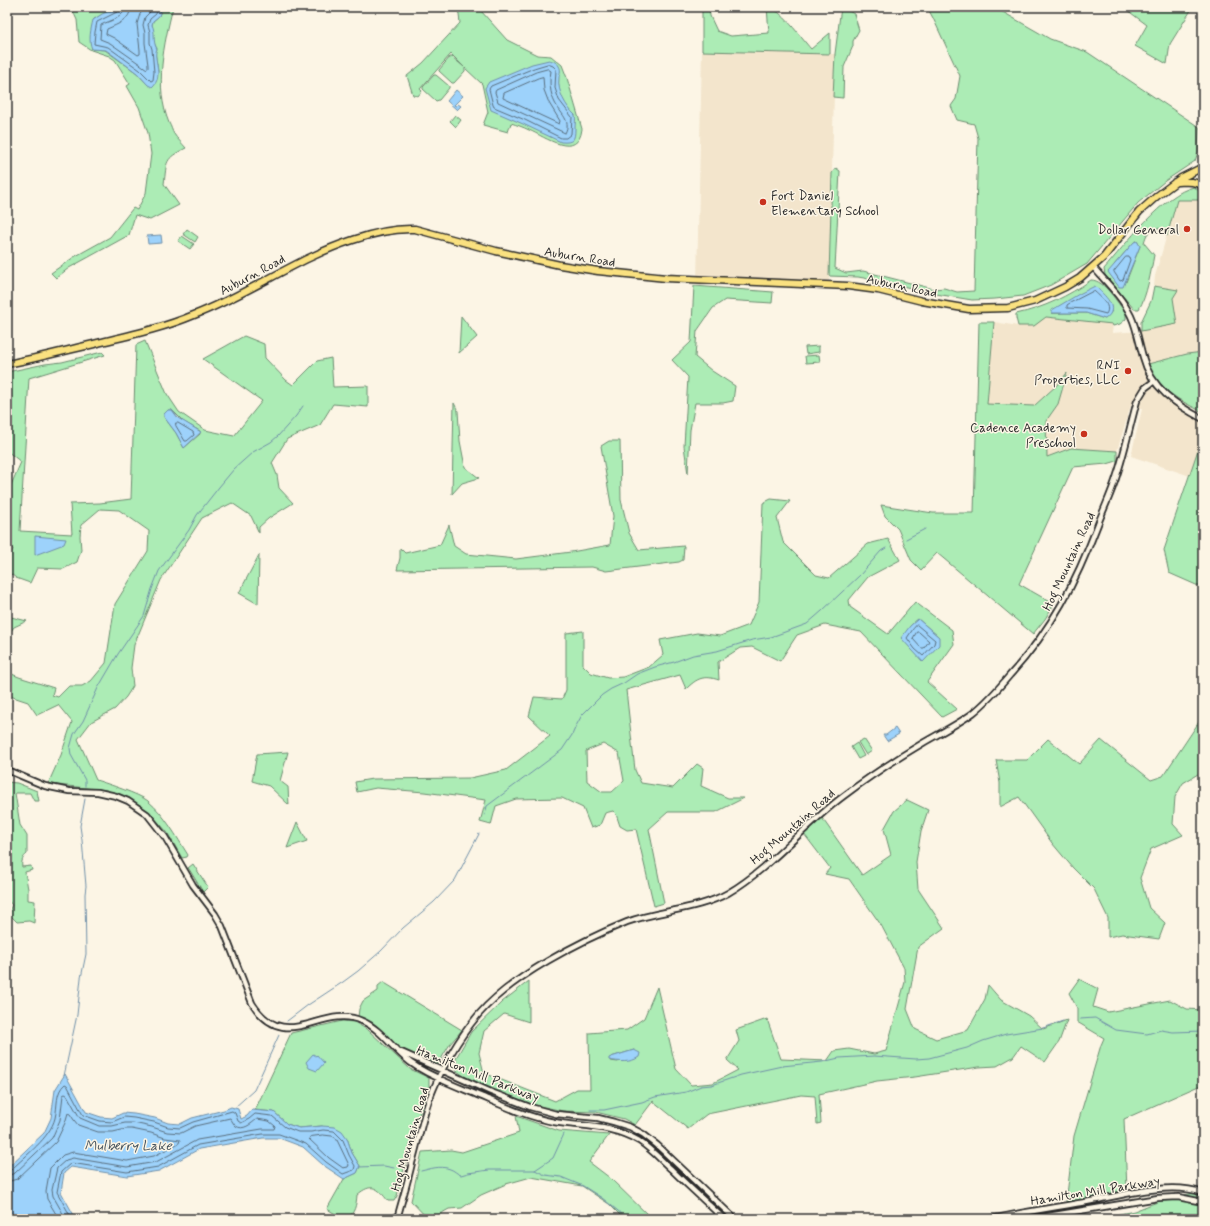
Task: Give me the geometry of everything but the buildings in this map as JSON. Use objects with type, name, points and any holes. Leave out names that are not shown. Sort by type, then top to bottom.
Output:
[{"type":"main road","name":"Auburn Road","points":[[7,364],[158,328],[196,315],[307,258],[336,245],[385,230],[406,228],[545,262],[598,271],[666,278],[848,286],[878,290],[922,301],[969,309],[1008,308],[1035,301],[1065,287],[1093,267],[1118,240],[1139,212],[1175,182],[1203,167]]},
{"type":"main road","points":[[1175,182],[1190,181],[1199,183],[1203,186]]},
{"type":"street","points":[[1093,267],[1118,296],[1131,315],[1145,366],[1153,382],[1180,406],[1203,419]]},
{"type":"street","name":"Hog Mountain Road","points":[[396,1219],[413,1161],[420,1130],[438,1078],[456,1044],[480,1013],[494,999],[518,980],[569,949],[629,922],[665,911],[717,899],[731,891],[748,880],[835,802],[866,779],[965,719],[987,700],[1023,661],[1048,628],[1062,605],[1078,573],[1112,490],[1137,401],[1145,388],[1153,382]]},
{"type":"street","name":"Hamilton Mill Parkway","points":[[7,770],[45,786],[69,791],[98,792],[116,796],[128,801],[147,814],[159,827],[193,885],[219,920],[252,1003],[265,1019],[275,1024],[289,1027],[308,1025],[334,1017],[353,1018],[367,1024],[413,1065],[438,1078],[527,1115],[554,1122],[600,1127],[619,1132],[639,1142],[653,1153],[724,1219]]},
{"type":"street","name":"Hamilton Mill Parkway","points":[[394,1048],[530,1108],[556,1114],[609,1120],[630,1127],[643,1134],[657,1145],[735,1219]]},
{"type":"street","name":"Hamilton Mill Parkway","points":[[991,1219],[1028,1211],[1154,1190],[1183,1189],[1203,1193]]},
{"type":"street","name":"Hamilton Mill Parkway","points":[[1030,1219],[1158,1198],[1178,1197],[1203,1202]]},
{"type":"shaded area","points":[[702,51],[835,54],[829,285],[697,281]]},
{"type":"shaded area","points":[[1177,200],[1203,200],[1203,352],[1187,354],[1148,364],[1160,385],[1188,405],[1203,420],[1203,435],[1190,476],[1131,456],[1142,409],[1131,405],[1117,451],[1071,448],[1047,457],[1046,421],[1058,404],[1066,374],[1057,385],[1034,406],[987,404],[994,322],[1018,326],[1046,317],[1113,324],[1112,333],[1141,331],[1173,298],[1177,290],[1154,286],[1155,276]]},
{"type":"green space","points":[[71,7],[118,7],[94,19],[92,49],[105,50],[137,73],[148,85],[158,72],[155,52],[157,49],[154,43],[152,25],[153,21],[159,16],[162,7],[173,7],[166,36],[162,65],[162,94],[164,109],[169,123],[177,138],[186,148],[170,158],[166,165],[164,184],[179,205],[150,220],[135,215],[129,235],[69,268],[56,278],[51,273],[74,257],[110,237],[133,208],[137,210],[146,193],[151,154],[148,133],[139,107],[127,86],[130,84],[115,60],[109,56],[91,50],[79,42],[77,20]]},
{"type":"green space","points":[[458,7],[479,7],[507,40],[537,55],[551,56],[562,65],[582,129],[579,139],[574,144],[560,144],[511,123],[508,132],[483,125],[488,112],[482,84],[465,68],[465,71],[454,83],[452,83],[439,71],[450,57],[464,67],[451,54],[420,89],[422,91],[418,96],[413,95],[407,76],[423,63],[460,23]]},
{"type":"green space","points":[[702,7],[709,7],[710,16],[717,31],[731,36],[769,33],[767,7],[778,12],[811,49],[830,33],[830,54],[702,51]]},
{"type":"green space","points":[[841,7],[846,7],[847,10],[854,14],[859,30],[853,41],[853,46],[844,67],[843,98],[833,97],[835,54]]},
{"type":"green space","points":[[927,7],[994,7],[1050,39],[1087,52],[1199,127],[1198,152],[1195,161],[1165,181],[1138,203],[1087,264],[1051,285],[1023,296],[972,300],[930,293],[887,282],[858,277],[829,276],[832,173],[836,168],[840,171],[835,268],[846,273],[863,271],[934,289],[944,288],[957,292],[974,291],[978,138],[974,124],[957,120],[951,106],[956,99],[960,76]]},
{"type":"green space","points":[[1123,7],[1193,7],[1170,44],[1167,64],[1135,46],[1147,25]]},
{"type":"green space","points":[[434,75],[449,86],[439,100],[436,101],[423,89],[423,87]]},
{"type":"green space","points":[[455,115],[461,120],[456,127],[450,121]]},
{"type":"green space","points":[[1194,187],[1203,194],[1203,200],[1177,200],[1167,236],[1164,231],[1158,228],[1150,231],[1147,235],[1144,243],[1154,255],[1142,304],[1139,309],[1134,309],[1105,275],[1104,269],[1145,222],[1170,199],[1182,191]],"holes":[[[1137,241],[1140,246],[1126,282],[1114,265],[1134,242]]]},
{"type":"green space","points":[[187,229],[198,237],[195,242],[183,234]]},
{"type":"green space","points":[[182,236],[194,244],[190,249],[178,241]]},
{"type":"green space","points":[[1091,280],[1101,284],[1126,313],[1126,319],[1120,324],[1113,326],[1112,324],[1046,317],[1034,326],[1018,326],[1016,314],[1046,305]],"holes":[[[1112,311],[1105,319],[1086,313],[1052,313]]]},
{"type":"green space","points":[[694,286],[773,292],[772,303],[725,300],[713,308],[697,331],[695,357],[712,371],[735,386],[733,401],[723,403],[695,403],[690,430],[688,474],[684,446],[688,377],[672,360],[691,342]]},
{"type":"green space","points":[[1154,286],[1178,290],[1173,298],[1177,324],[1141,331],[1141,322],[1151,301]]},
{"type":"green space","points":[[461,316],[477,337],[459,353]]},
{"type":"green space","points":[[979,322],[994,322],[987,404],[1034,406],[1057,385],[1067,373],[1058,404],[1046,421],[1047,457],[1071,448],[1117,451],[1117,461],[1107,464],[1073,467],[1019,584],[1054,604],[1045,619],[1033,634],[937,553],[921,570],[911,560],[898,529],[885,516],[881,505],[933,513],[974,513]]},
{"type":"green space","points":[[244,336],[264,344],[265,358],[286,380],[293,385],[317,361],[331,358],[333,387],[368,386],[368,407],[333,404],[320,425],[287,439],[272,463],[277,475],[279,488],[293,503],[269,518],[259,527],[259,533],[251,516],[232,503],[202,518],[161,580],[134,645],[131,668],[133,686],[126,697],[115,709],[91,722],[78,739],[96,780],[131,792],[148,801],[165,819],[175,833],[188,855],[187,857],[182,858],[167,832],[153,816],[132,800],[106,790],[48,784],[61,755],[72,722],[58,705],[37,715],[28,702],[7,695],[7,672],[54,688],[52,695],[58,697],[69,686],[82,686],[91,681],[106,663],[115,604],[148,551],[149,531],[119,510],[100,509],[81,525],[81,550],[77,562],[63,569],[37,568],[30,583],[16,578],[7,571],[7,563],[13,549],[7,545],[7,484],[11,485],[21,462],[7,451],[7,372],[62,362],[102,352],[105,355],[29,378],[20,531],[72,534],[70,504],[100,503],[131,499],[136,345],[145,341],[167,394],[179,412],[205,430],[234,436],[262,401],[203,359]],"holes":[[[168,410],[172,410],[184,422],[200,431],[200,434],[184,448],[176,433],[164,417]]]},
{"type":"green space","points":[[819,346],[819,352],[806,354],[805,347]]},
{"type":"green space","points":[[1203,352],[1203,412],[1178,399],[1163,387],[1152,373],[1148,364],[1187,354]]},
{"type":"green space","points":[[819,355],[820,362],[806,363],[805,356]]},
{"type":"green space","points":[[454,403],[458,411],[460,441],[465,467],[479,478],[462,483],[452,494]]},
{"type":"green space","points":[[1203,435],[1203,588],[1169,573],[1164,550]]},
{"type":"green space","points":[[609,441],[620,441],[621,500],[629,533],[639,550],[684,546],[683,560],[679,562],[606,571],[592,567],[397,570],[400,558],[400,548],[405,553],[440,545],[449,525],[454,546],[466,554],[516,559],[610,545],[613,516],[601,446]]},
{"type":"green space","points":[[771,499],[790,501],[777,518],[783,542],[816,575],[829,578],[868,544],[888,539],[900,560],[868,577],[849,600],[850,607],[888,634],[915,602],[952,630],[954,644],[927,682],[957,709],[942,717],[861,632],[825,625],[797,635],[780,661],[752,647],[740,648],[718,662],[719,680],[701,678],[686,689],[680,675],[626,690],[635,770],[641,783],[673,788],[697,764],[703,768],[701,786],[728,798],[744,798],[716,812],[668,812],[649,829],[664,903],[654,906],[636,829],[627,830],[620,826],[616,814],[613,811],[605,813],[600,825],[591,828],[583,808],[562,798],[516,799],[496,806],[491,825],[480,822],[486,800],[424,792],[376,788],[357,792],[355,782],[372,779],[470,778],[506,770],[550,736],[529,716],[534,697],[562,699],[566,690],[566,633],[583,631],[583,665],[591,673],[608,678],[623,677],[649,667],[663,655],[660,640],[697,633],[720,636],[749,625],[759,602],[763,503]],"holes":[[[918,619],[939,637],[910,626]],[[603,744],[619,753],[624,781],[612,792],[602,792],[587,781],[586,751]]]},
{"type":"green space","points":[[259,555],[258,604],[239,593]]},
{"type":"green space","points":[[7,616],[27,621],[14,627],[7,636]]},
{"type":"green space","points":[[1203,716],[1203,771],[1183,783],[1175,797],[1173,824],[1183,835],[1151,849],[1140,878],[1149,908],[1165,923],[1159,939],[1122,934],[1108,937],[1108,918],[1094,889],[1073,868],[1052,843],[1019,797],[1000,807],[1000,783],[996,760],[1027,760],[1048,739],[1079,764],[1101,740],[1151,780],[1163,776]]},
{"type":"green space","points":[[864,739],[872,751],[866,755],[858,742]]},
{"type":"green space","points":[[857,743],[864,756],[858,759],[851,747]]},
{"type":"green space","points":[[288,752],[280,781],[288,787],[289,805],[269,786],[252,781],[257,754]]},
{"type":"green space","points":[[7,782],[17,783],[37,791],[39,801],[34,801],[30,793],[15,793],[20,825],[27,836],[27,854],[24,856],[22,867],[31,866],[32,870],[25,872],[28,900],[35,901],[34,923],[29,921],[17,922],[8,913],[12,905],[7,899]]},
{"type":"green space","points":[[907,800],[928,810],[921,831],[916,862],[918,889],[944,928],[918,947],[907,1009],[915,1029],[936,1039],[968,1030],[985,999],[988,985],[1001,1000],[1029,1016],[1043,1029],[1067,1020],[1059,1042],[1045,1062],[1021,1046],[1013,1057],[997,1066],[979,1067],[915,1077],[877,1081],[819,1094],[821,1123],[817,1124],[815,1096],[801,1095],[707,1114],[688,1129],[653,1101],[635,1125],[624,1119],[596,1112],[563,1111],[531,1104],[472,1082],[457,1071],[456,1058],[471,1032],[502,1002],[529,981],[529,1022],[504,1014],[484,1031],[479,1053],[484,1073],[555,1101],[577,1089],[590,1089],[589,1033],[627,1030],[644,1018],[657,987],[676,1069],[691,1085],[713,1083],[738,1070],[727,1060],[739,1041],[736,1030],[767,1019],[781,1059],[827,1061],[834,1051],[849,1049],[874,1054],[886,1051],[905,982],[904,968],[881,925],[849,879],[825,874],[830,868],[804,834],[822,818],[862,875],[891,855],[884,829],[894,811]],"holes":[[[634,1050],[618,1062],[610,1061],[611,1057]]]},
{"type":"green space","points":[[297,822],[307,841],[287,848]]},
{"type":"green space","points":[[193,864],[208,887],[203,892],[188,868]]},
{"type":"green space","points":[[1079,979],[1098,989],[1093,1007],[1108,1012],[1170,1000],[1187,1009],[1203,1010],[1203,1084],[1124,1119],[1127,1190],[1066,1203],[1074,1136],[1104,1038],[1077,1022],[1077,1008],[1069,993]]},
{"type":"green space","points":[[383,982],[462,1030],[450,1044],[438,1064],[433,1065],[404,1053],[372,1024],[358,1017],[359,1009],[363,1001],[378,991],[378,986]]},
{"type":"green space","points":[[342,1021],[354,1022],[368,1030],[410,1069],[429,1078],[429,1087],[415,1126],[397,1196],[394,1201],[388,1201],[378,1190],[374,1188],[362,1191],[357,1195],[355,1208],[347,1219],[344,1219],[327,1209],[344,1179],[357,1173],[360,1166],[352,1153],[347,1138],[322,1126],[299,1128],[287,1124],[274,1112],[255,1110],[291,1033]]},
{"type":"green space","points":[[516,1116],[559,1131],[609,1135],[589,1162],[610,1178],[652,1219],[624,1219],[609,1204],[582,1186],[531,1177],[506,1184],[481,1195],[462,1208],[449,1209],[431,1219],[428,1219],[411,1201],[422,1152],[451,1150],[462,1152],[519,1133]]},
{"type":"green space","points":[[1196,1193],[1203,1199],[1203,1219],[1096,1219],[1134,1211],[1170,1197]]},
{"type":"water","points":[[118,7],[162,7],[159,16],[153,21],[152,25],[157,49],[156,57],[158,78],[152,87],[148,85],[137,73],[106,50],[92,49],[90,38],[93,20]]},
{"type":"water","points":[[549,60],[556,63],[560,68],[559,88],[565,103],[575,115],[574,138],[568,142],[561,142],[491,110],[485,88],[489,82],[532,64]]},
{"type":"water","points":[[456,90],[463,96],[454,105],[456,106],[458,104],[461,106],[457,110],[447,101]]},
{"type":"water","points":[[161,235],[162,243],[148,244],[147,236]]},
{"type":"water","points":[[1137,241],[1140,246],[1123,287],[1119,287],[1108,272],[1134,242]]},
{"type":"water","points":[[1095,286],[1106,297],[1111,306],[1110,315],[1105,319],[1086,313],[1052,313],[1052,310]]},
{"type":"water","points":[[168,410],[172,410],[178,418],[201,432],[184,448],[176,433],[164,417],[164,414]]},
{"type":"water","points":[[35,536],[66,539],[64,544],[35,555]]},
{"type":"water","points":[[918,619],[939,637],[939,645],[923,662],[901,638],[910,626]]},
{"type":"water","points":[[895,728],[899,734],[887,741],[883,735],[886,735]]},
{"type":"water","points":[[634,1050],[640,1053],[639,1057],[636,1059],[625,1062],[609,1060],[611,1057]]},
{"type":"water","points":[[313,1054],[316,1056],[317,1055],[324,1063],[317,1071],[309,1068],[306,1062]]},
{"type":"water","name":"Mulberry Lake","points":[[65,1074],[86,1112],[101,1117],[112,1118],[123,1113],[155,1118],[168,1123],[180,1124],[192,1118],[231,1107],[238,1109],[241,1119],[247,1116],[252,1110],[274,1112],[287,1124],[299,1128],[322,1126],[335,1127],[342,1131],[347,1138],[352,1153],[360,1166],[357,1173],[344,1179],[323,1165],[303,1147],[279,1138],[263,1138],[199,1149],[159,1171],[127,1176],[71,1167],[64,1173],[61,1192],[76,1219],[7,1219],[7,1168],[44,1133],[51,1118],[55,1090]]},
{"type":"waterway","points":[[85,786],[85,780],[71,755],[70,748],[74,734],[83,721],[98,688],[118,654],[144,616],[159,571],[189,530],[197,515],[234,469],[253,452],[271,442],[278,436],[303,406]]},
{"type":"waterway","points":[[906,539],[925,529]]},
{"type":"waterway","points":[[485,815],[487,806],[562,750],[572,735],[582,715],[602,695],[611,689],[624,683],[637,674],[655,667],[693,655],[717,651],[752,640],[771,637],[807,624],[860,575],[881,551],[886,548]]},
{"type":"waterway","points":[[64,1076],[77,1015],[81,978],[86,954],[86,886],[80,826],[85,799]]},
{"type":"waterway","points":[[287,1021],[358,971],[381,951],[403,928],[434,902],[455,880],[479,834]]},
{"type":"waterway","points":[[1080,1019],[1095,1018],[1116,1030],[1147,1034],[1161,1030],[1173,1032],[1203,1031]]},
{"type":"waterway","points":[[590,1110],[604,1110],[642,1102],[655,1097],[686,1092],[701,1086],[712,1085],[741,1075],[782,1066],[822,1062],[839,1058],[874,1056],[916,1059],[929,1058],[967,1048],[1006,1034],[1043,1028],[1063,1021]]},
{"type":"waterway","points":[[234,1108],[254,1090],[279,1035]]},
{"type":"waterway","points":[[535,1170],[553,1158],[564,1134]]},
{"type":"waterway","points":[[359,1167],[384,1166],[394,1168]]},
{"type":"waterway","points":[[421,1171],[443,1167],[461,1175],[489,1170],[535,1170],[545,1175],[561,1177],[583,1186],[602,1198],[628,1219]]},
{"type":"place","name":"Fort Daniel Elementary School","points":[[763,202]]},
{"type":"place","name":"Dollar General","points":[[1187,229]]},
{"type":"place","name":"RNI Properties, LLC","points":[[1128,371]]},
{"type":"place","name":"Cadence Academy Preschool","points":[[1084,434]]}]
